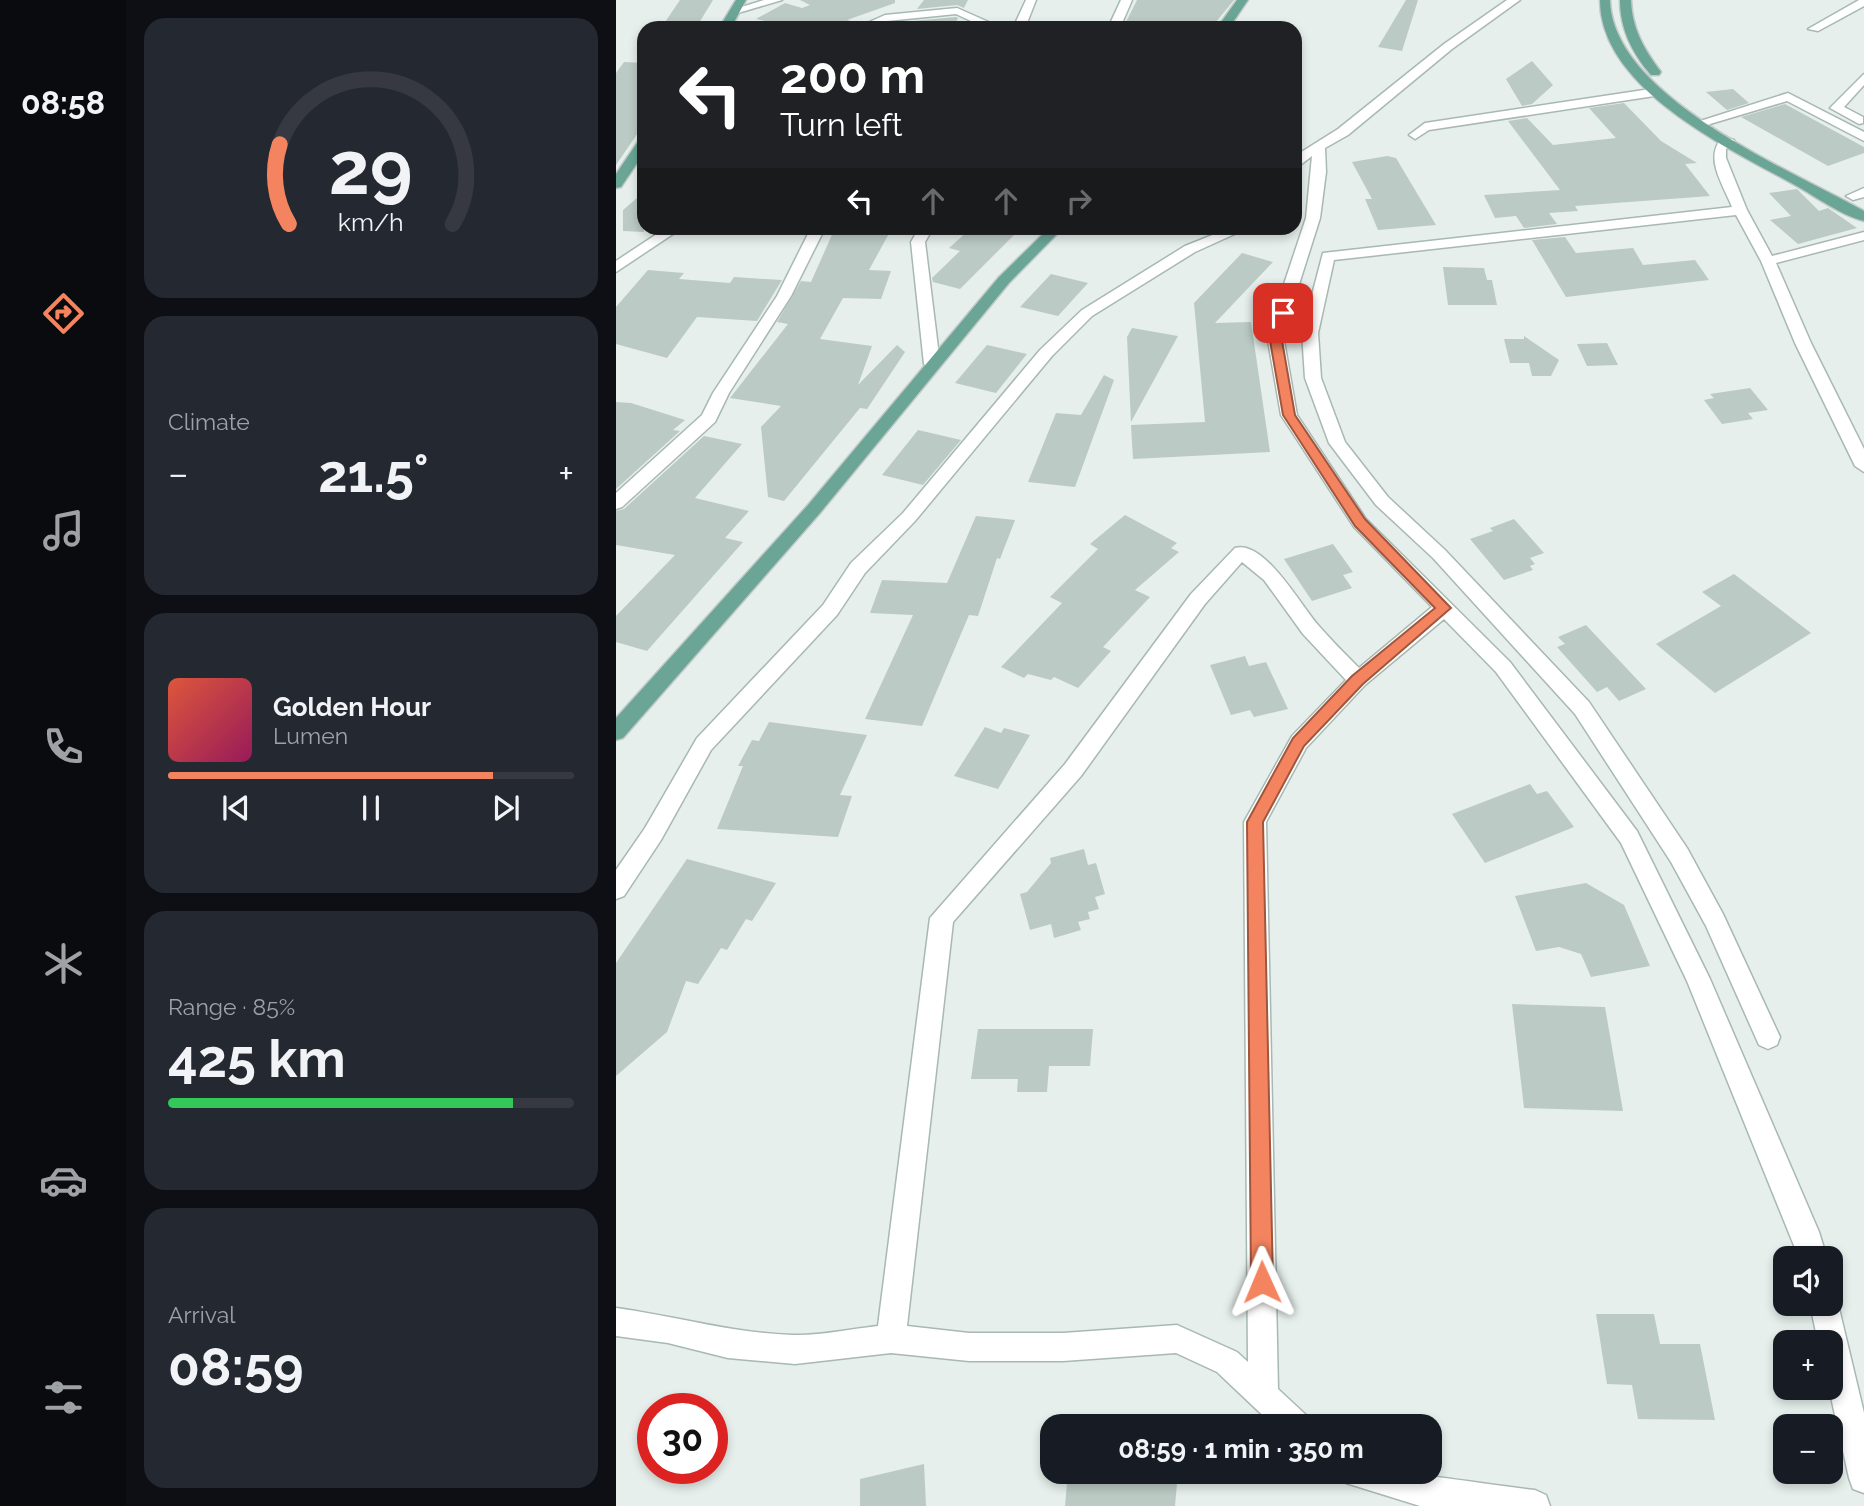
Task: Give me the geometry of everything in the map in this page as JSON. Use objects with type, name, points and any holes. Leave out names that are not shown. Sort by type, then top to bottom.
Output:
[{"type":"main road","points":[[1228,21],[1243,0]]},
{"type":"main road","points":[[1605,0],[1604,12],[1616,48],[1657,92],[1700,124],[1864,217]]},
{"type":"main road","points":[[1626,0],[1625,12],[1638,54],[1665,83],[1717,119],[1860,197]]},
{"type":"main road","points":[[730,21],[740,5]]},
{"type":"main road","points":[[616,184],[637,153]]},
{"type":"main road","points":[[616,198],[631,161]]},
{"type":"main road","points":[[616,732],[814,509],[1004,280],[1049,235]]},
{"type":"street","points":[[740,5],[777,0]]},
{"type":"street","points":[[1022,21],[1031,0]]},
{"type":"street","points":[[1117,21],[1127,0]]},
{"type":"street","points":[[1302,155],[1333,139],[1424,64],[1515,0]]},
{"type":"street","points":[[1814,29],[1864,2]]},
{"type":"street","points":[[878,21],[960,5],[985,21]]},
{"type":"street","points":[[1864,78],[1836,108],[1864,123]]},
{"type":"street","points":[[1415,135],[1425,127],[1657,92]]},
{"type":"street","points":[[1700,124],[1788,97],[1864,136]]},
{"type":"street","points":[[1728,140],[1720,148],[1719,158],[1740,210],[1768,261],[1803,343],[1864,466]]},
{"type":"street","points":[[1318,146],[1319,172],[1312,218],[1275,335],[1289,415],[1360,523],[1503,667],[1629,837],[1698,979],[1810,1246]]},
{"type":"street","points":[[1740,210],[1328,256],[1310,333],[1313,378],[1337,443],[1382,501],[1439,554],[1583,708],[1679,855],[1715,920],[1768,1037]]},
{"type":"street","points":[[620,263],[663,235]]},
{"type":"street","points":[[616,503],[709,418],[720,393],[784,296],[814,235]]},
{"type":"street","points":[[922,235],[918,242],[932,364]]},
{"type":"street","points":[[616,889],[653,834],[704,744],[830,610],[858,568],[909,517],[1046,353],[1087,313],[1154,274],[1190,249],[1224,235]]},
{"type":"street","points":[[1768,261],[1864,236]]},
{"type":"street","points":[[891,1339],[942,918],[1073,770],[1198,599],[1241,552],[1271,575],[1310,629],[1357,680]]},
{"type":"street","points":[[1264,1394],[1255,822],[1299,742],[1357,680],[1444,608]]},
{"type":"street","points":[[1827,1316],[1864,1478]]},
{"type":"street","points":[[616,1322],[668,1329],[728,1344],[795,1350],[891,1339],[969,1347],[1063,1347],[1177,1339],[1227,1362],[1283,1414]]},
{"type":"street","points":[[1398,1484],[1435,1495],[1535,1506]]},
{"type":"building","points":[[680,0],[713,0],[700,21],[666,21]]},
{"type":"building","points":[[800,0],[895,0],[895,3],[847,20],[851,21],[756,19],[785,3],[802,8],[810,5]]},
{"type":"building","points":[[924,0],[968,0],[964,8],[957,5],[917,9]]},
{"type":"building","points":[[1137,0],[1234,0],[1217,21],[1126,21]]},
{"type":"building","points":[[1406,0],[1418,0],[1402,51],[1378,47]]},
{"type":"building","points":[[956,17],[958,18],[956,21],[913,21]]},
{"type":"building","points":[[1532,61],[1553,85],[1532,104],[1522,106],[1506,79]]},
{"type":"building","points":[[624,62],[637,63],[637,134],[616,165],[616,73]]},
{"type":"building","points":[[1733,89],[1749,103],[1727,110],[1706,92]]},
{"type":"building","points":[[1624,103],[1661,141],[1697,163],[1685,164],[1710,196],[1575,206],[1578,211],[1549,213],[1557,224],[1524,228],[1516,216],[1495,218],[1484,195],[1560,190],[1508,121],[1527,118],[1553,145],[1616,138],[1589,108]]},
{"type":"building","points":[[1785,104],[1864,147],[1864,153],[1828,166],[1741,117]]},
{"type":"building","points":[[1387,156],[1396,158],[1436,225],[1378,230],[1365,199],[1372,199],[1352,162]]},
{"type":"building","points":[[1797,189],[1819,211],[1828,208],[1857,228],[1798,244],[1770,220],[1791,216],[1769,193]]},
{"type":"building","points":[[637,198],[637,232],[623,231],[623,210]]},
{"type":"building","points":[[832,235],[888,235],[869,270],[891,271],[881,299],[843,298],[820,339],[872,346],[858,385],[897,345],[905,352],[867,409],[860,408],[784,501],[768,497],[761,427],[781,406],[730,398],[788,324],[777,322],[801,281],[811,282]]},
{"type":"building","points":[[964,235],[1014,235],[960,289],[933,282],[932,278],[960,251],[949,248]]},
{"type":"building","points":[[1565,237],[1576,253],[1633,248],[1643,265],[1695,260],[1709,280],[1566,297],[1532,240]]},
{"type":"building","points":[[1242,253],[1273,262],[1215,323],[1251,322],[1270,452],[1133,459],[1131,425],[1205,422],[1194,303]]},
{"type":"building","points":[[1443,267],[1484,268],[1487,280],[1492,280],[1497,305],[1448,305]]},
{"type":"building","points":[[648,270],[684,273],[679,279],[730,283],[734,277],[782,280],[757,321],[697,317],[667,358],[616,344],[616,307]]},
{"type":"building","points":[[1051,274],[1088,283],[1058,316],[1020,307]]},
{"type":"building","points":[[1132,328],[1178,336],[1131,422],[1127,337]]},
{"type":"building","points":[[1524,336],[1559,360],[1551,376],[1532,376],[1529,363],[1510,363],[1504,339],[1524,339]]},
{"type":"building","points":[[1607,343],[1618,365],[1587,366],[1577,344]]},
{"type":"building","points":[[987,345],[1027,354],[996,393],[955,383]]},
{"type":"building","points":[[1104,375],[1114,380],[1075,487],[1028,482],[1056,413],[1081,415]]},
{"type":"building","points":[[1750,388],[1768,410],[1748,413],[1753,419],[1722,424],[1704,400],[1714,398],[1710,394]]},
{"type":"building","points":[[616,402],[631,403],[685,420],[673,430],[680,431],[616,489]]},
{"type":"building","points":[[918,430],[961,440],[923,485],[882,475]]},
{"type":"building","points":[[704,436],[742,444],[695,498],[749,511],[725,538],[743,542],[647,651],[616,642],[616,616],[675,555],[616,545],[616,511],[624,509]]},
{"type":"building","points":[[1125,515],[1177,543],[1171,548],[1179,552],[1135,590],[1150,597],[1103,647],[1111,651],[1078,688],[1054,677],[1051,680],[1028,674],[1024,678],[1001,667],[1062,603],[1050,597],[1098,549],[1090,544]]},
{"type":"building","points":[[976,516],[1015,520],[1000,559],[997,558],[978,616],[969,615],[922,726],[865,719],[913,615],[870,613],[882,580],[947,583]]},
{"type":"building","points":[[1514,519],[1544,553],[1530,558],[1535,564],[1530,566],[1533,570],[1504,580],[1470,539],[1493,531],[1490,528]]},
{"type":"building","points":[[1333,544],[1353,572],[1343,575],[1352,588],[1312,601],[1284,559]]},
{"type":"building","points":[[1734,574],[1811,633],[1715,693],[1656,644],[1721,606],[1702,592]]},
{"type":"building","points":[[1586,625],[1646,689],[1619,701],[1607,687],[1597,692],[1557,647],[1565,644],[1558,637]]},
{"type":"building","points":[[1245,656],[1249,666],[1266,662],[1288,709],[1254,717],[1250,710],[1231,715],[1210,665]]},
{"type":"building","points":[[769,722],[867,735],[840,795],[852,796],[838,837],[717,829],[743,766],[738,766],[752,740],[759,741]]},
{"type":"building","points":[[985,727],[1001,733],[1004,728],[1030,735],[998,789],[954,776]]},
{"type":"building","points":[[1530,784],[1537,794],[1547,791],[1574,827],[1485,863],[1452,814]]},
{"type":"building","points":[[1084,849],[1088,865],[1096,863],[1105,894],[1095,897],[1099,909],[1088,912],[1090,919],[1078,922],[1081,930],[1054,938],[1051,924],[1030,930],[1020,894],[1027,892],[1051,863],[1050,858]]},
{"type":"building","points":[[687,859],[776,883],[752,921],[746,919],[727,950],[721,948],[698,984],[686,981],[667,1032],[616,1076],[616,963]]},
{"type":"building","points":[[1586,883],[1624,905],[1650,966],[1591,977],[1581,954],[1559,947],[1536,951],[1515,896]]},
{"type":"building","points":[[1512,1004],[1605,1007],[1623,1111],[1524,1108]]},
{"type":"building","points":[[978,1029],[1093,1029],[1090,1066],[1049,1066],[1047,1092],[1017,1092],[1018,1079],[971,1079]]},
{"type":"building","points":[[1596,1314],[1654,1314],[1660,1344],[1700,1344],[1715,1420],[1638,1419],[1632,1385],[1607,1384]]},
{"type":"building","points":[[924,1464],[926,1506],[860,1506],[860,1479]]},
{"type":"building","points":[[1067,1484],[1177,1484],[1175,1506],[1065,1506]]},
{"type":"route","points":[[1262,1282],[1255,822],[1270,790],[1299,742],[1357,680],[1444,608],[1360,523],[1289,415],[1275,335],[1283,313]]}]
